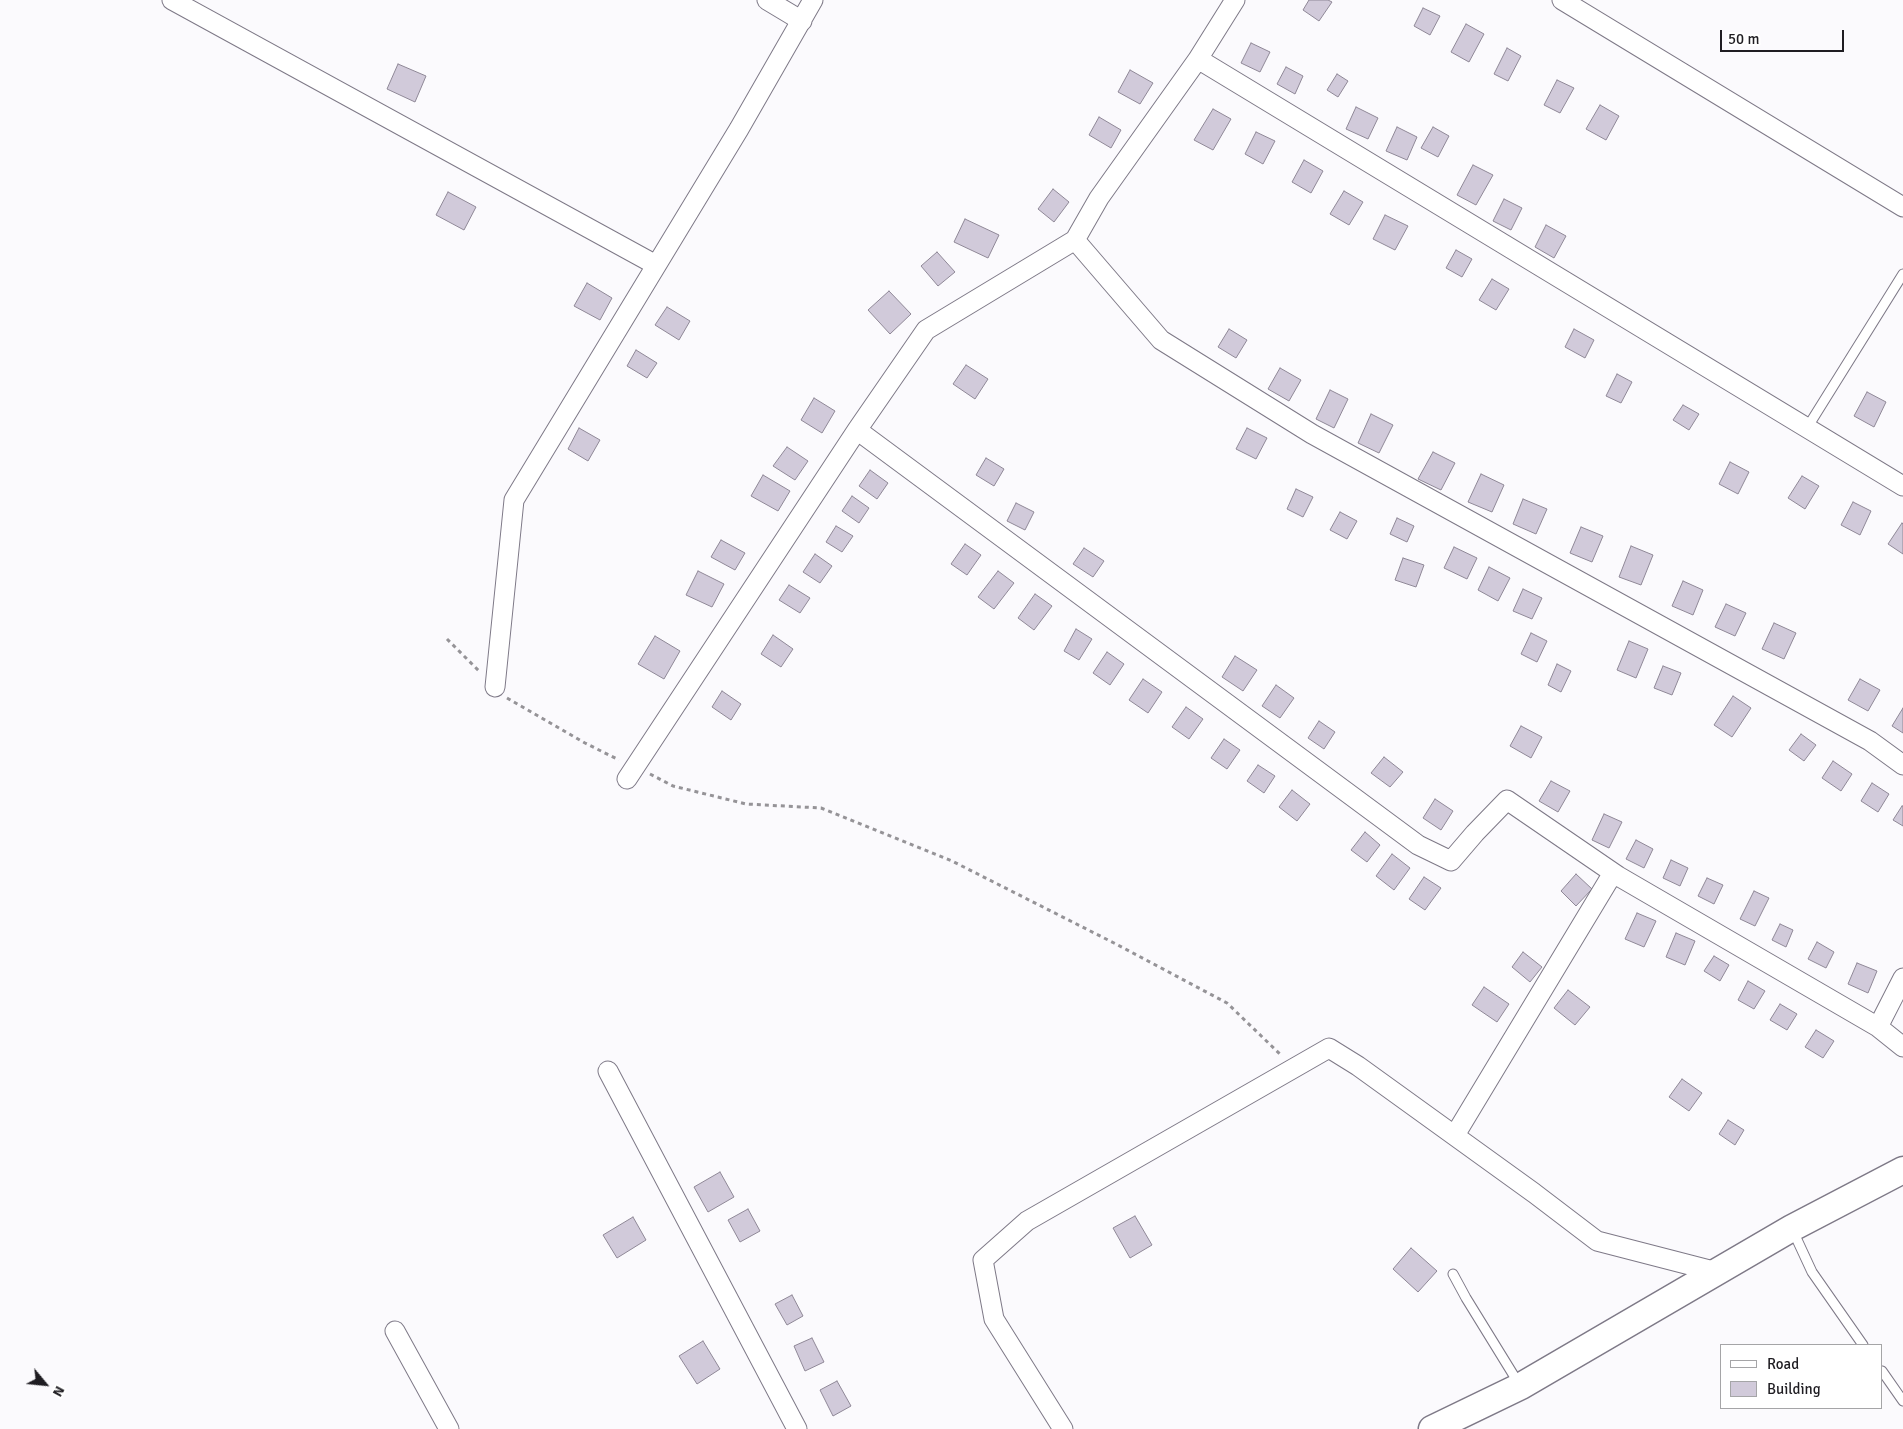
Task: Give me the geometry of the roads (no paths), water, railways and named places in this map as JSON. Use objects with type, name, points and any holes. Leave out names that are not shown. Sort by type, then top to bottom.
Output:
[{"type":"main road","points":[[1432,1429],[1521,1386],[1792,1228],[1903,1170]]},
{"type":"street","points":[[172,0],[656,265]]},
{"type":"street","points":[[767,0],[802,20]]},
{"type":"street","points":[[495,687],[514,500],[739,129],[813,0]]},
{"type":"street","points":[[630,772],[857,430],[926,330],[1075,240],[1099,198],[1198,59],[1235,0]]},
{"type":"street","points":[[1562,0],[1903,207]]},
{"type":"street","points":[[1198,59],[1903,486]]},
{"type":"street","points":[[1075,240],[1161,340],[1312,434],[1870,741],[1903,765]]},
{"type":"street","points":[[857,430],[1418,845],[1451,861],[1508,800],[1613,873],[1878,1027],[1903,1047]]},
{"type":"street","points":[[1455,1135],[1613,873]]},
{"type":"street","points":[[1878,1027],[1903,978]]},
{"type":"street","points":[[1063,1429],[994,1319],[982,1260],[1027,1221],[1329,1048],[1358,1066],[1455,1135],[1597,1241],[1717,1272]]},
{"type":"street","points":[[608,1071],[797,1429]]},
{"type":"street","points":[[395,1331],[449,1429]]},
{"type":"lane","points":[[1807,428],[1903,274]]},
{"type":"lane","points":[[1792,1228],[1812,1272],[1863,1344]]},
{"type":"lane","points":[[1453,1274],[1521,1386]]},
{"type":"lane","points":[[1883,1372],[1903,1401]]}]
